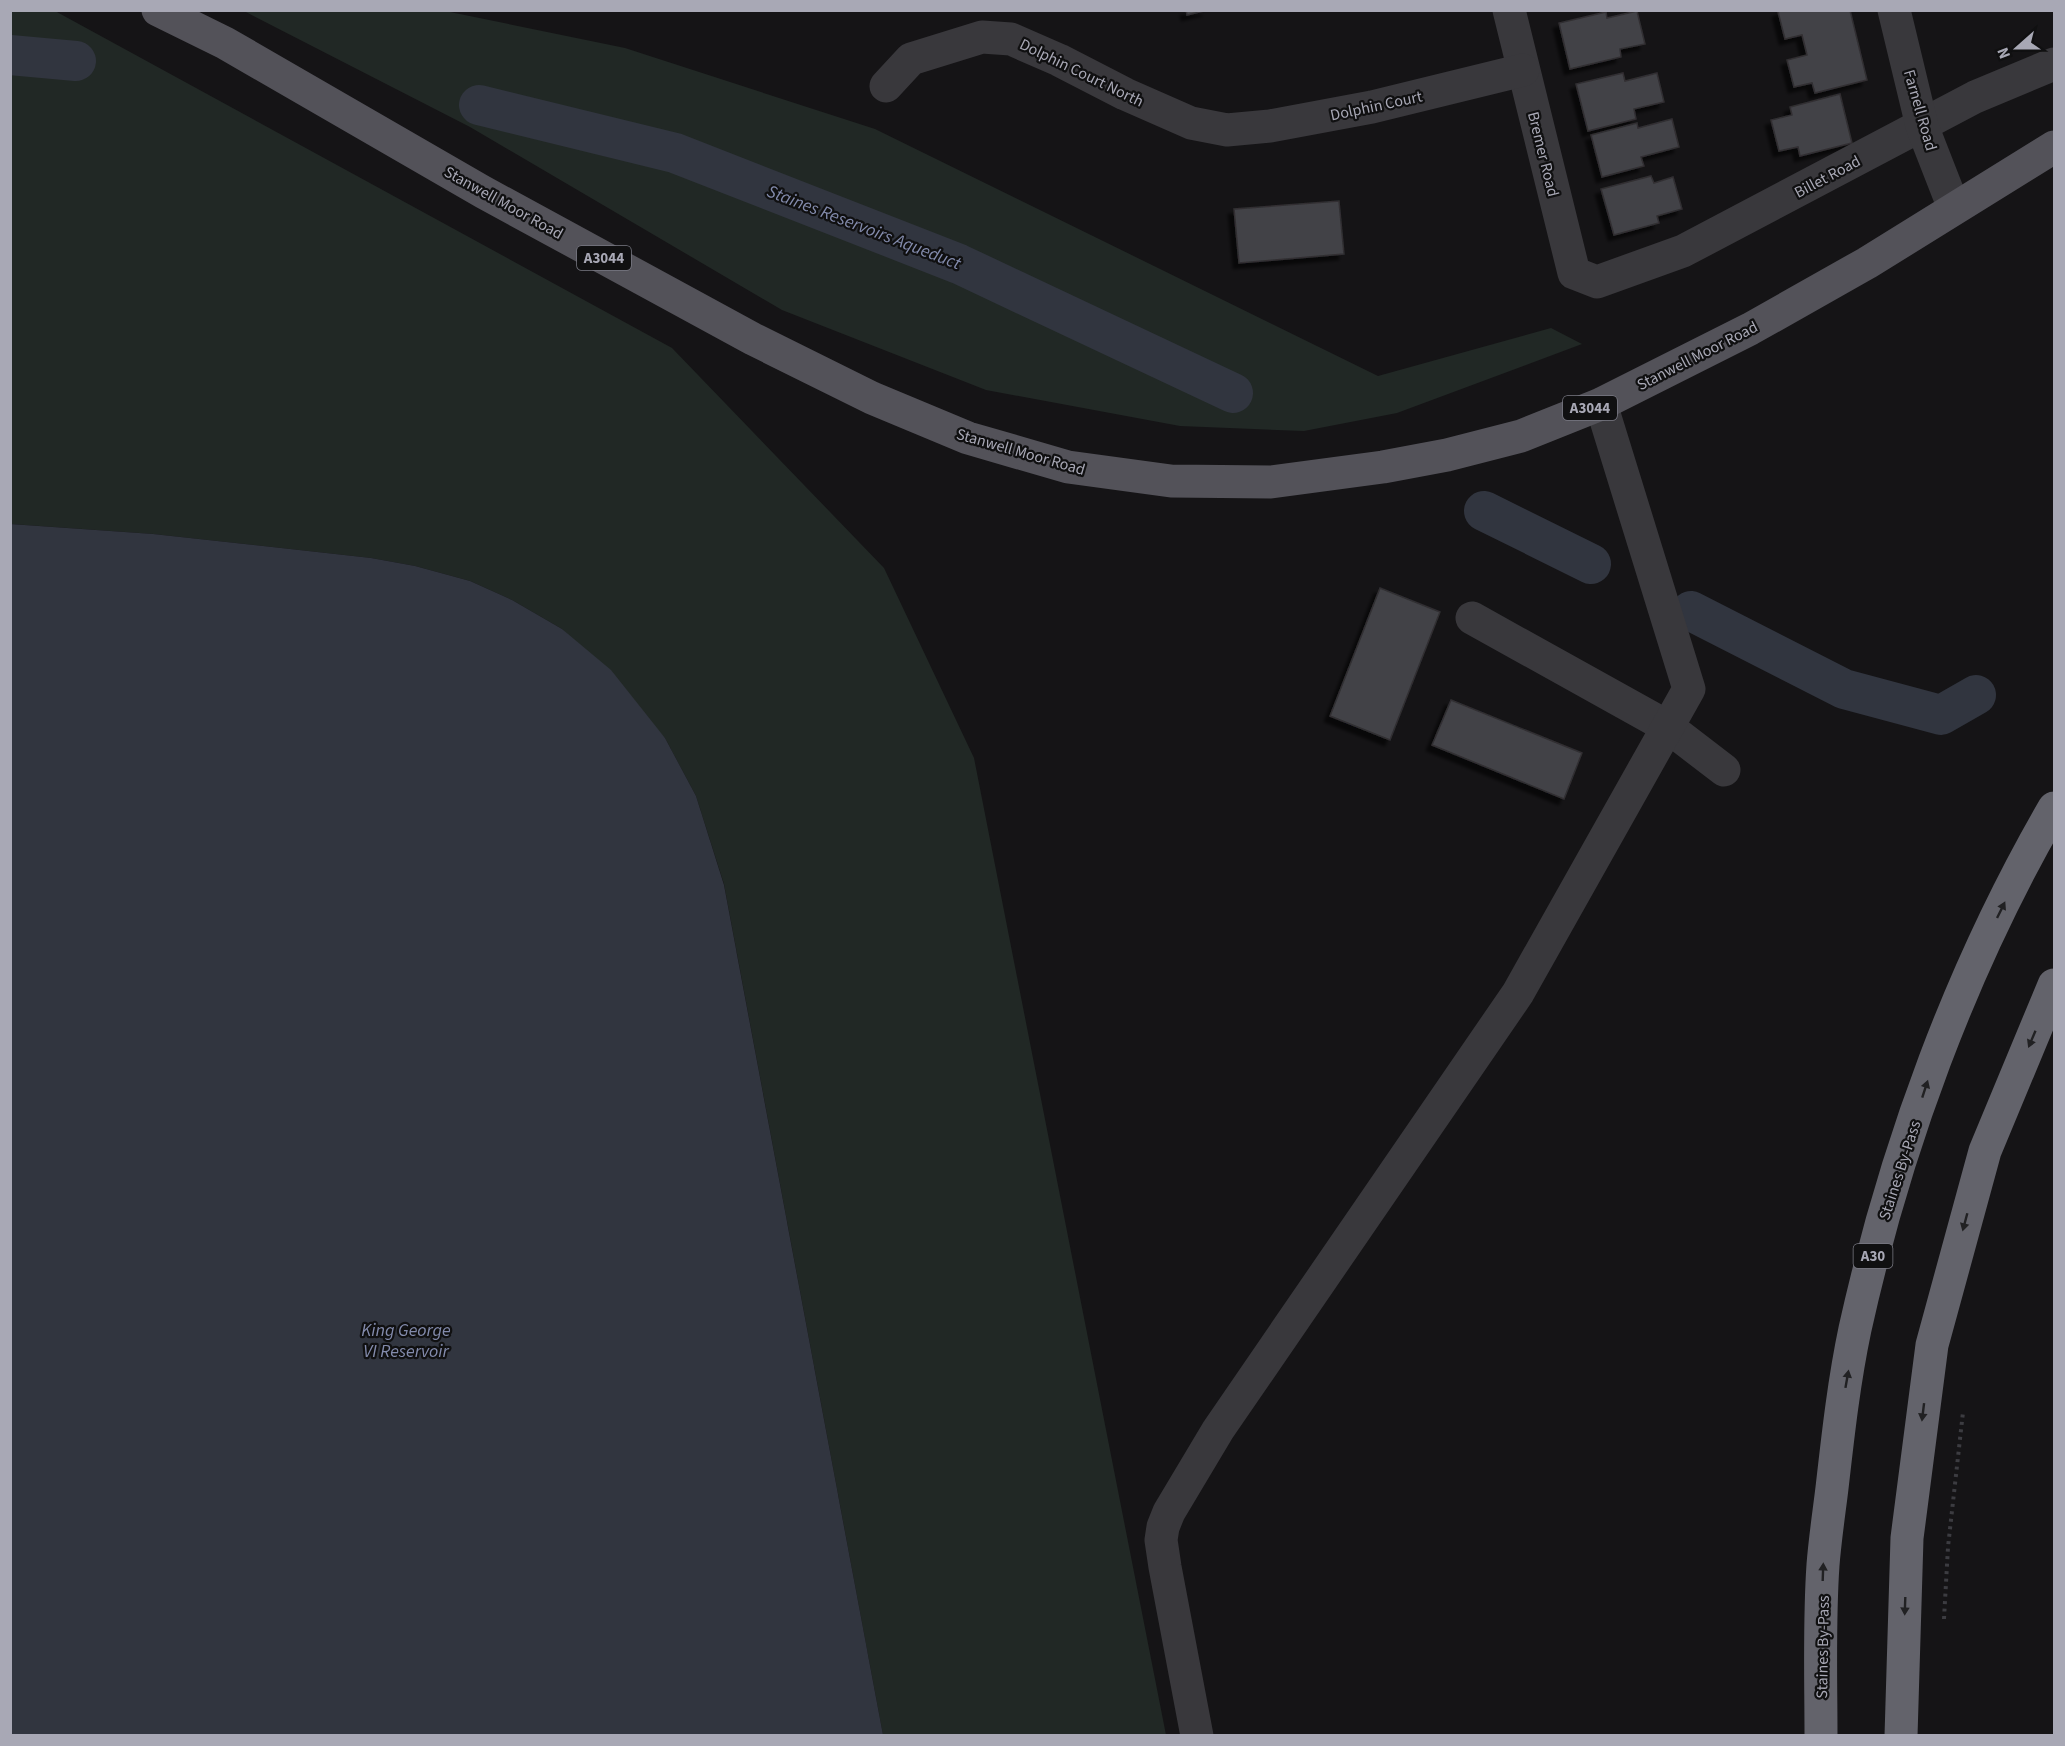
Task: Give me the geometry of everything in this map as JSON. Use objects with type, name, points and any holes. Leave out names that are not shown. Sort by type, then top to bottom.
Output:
[{"type":"highway","name":"Staines By-Pass","points":[[1821,1736],[1823,1565],[1838,1435],[1855,1330],[1884,1214],[1934,1063],[1977,960],[2029,853],[2055,808]]},
{"type":"highway","points":[[1901,1736],[1907,1538],[1932,1345],[1985,1151],[2055,985]]},
{"type":"main road","name":"Stanwell Moor Road","points":[[158,10],[225,44],[493,197],[753,339],[872,398],[968,438],[1068,467],[1171,482],[1271,482],[1383,467],[1447,455],[1521,436],[1600,404],[1750,329],[1867,263],[2055,147]]},
{"type":"street","name":"Bremer Road","points":[[1509,10],[1574,273],[1597,282]]},
{"type":"street","name":"Farnell Road","points":[[1894,10],[1922,126],[1954,208]]},
{"type":"street","name":"Dolphin Court North","points":[[886,86],[911,59],[982,37],[1011,39],[1191,123],[1227,130]]},
{"type":"street","name":"Billet Road","points":[[1597,282],[1683,251],[1975,97],[2055,64]]},
{"type":"street","name":"Dolphin Court","points":[[1227,130],[1270,126],[1372,107],[1523,70]]},
{"type":"street","points":[[1197,1736],[1161,1540],[1169,1512],[1218,1430],[1518,993],[1689,689],[1600,404]]},
{"type":"street","points":[[1472,618],[1668,727],[1724,770]]},
{"type":"path","points":[[1943,1629],[1948,1547],[1963,1409]]},
{"type":"shaded area","points":[[10,11],[55,11],[672,348],[884,568],[974,758],[1166,1735],[883,1735],[724,884],[696,796],[665,738],[562,629],[512,600],[470,581],[415,566],[371,558],[153,534],[11,524]]},
{"type":"shaded area","points":[[244,11],[445,11],[625,48],[875,129],[1378,376],[1551,328],[1582,344],[1397,413],[1304,431],[1180,426],[986,390],[782,310],[470,127]]},
{"type":"water","name":"King George VI Reservoir","points":[[10,524],[153,534],[371,558],[415,566],[470,581],[512,600],[562,629],[611,670],[665,738],[696,796],[724,885],[883,1735],[11,1735]]},
{"type":"building","points":[[1186,10],[1208,10],[1187,15]]},
{"type":"building","points":[[1782,10],[1850,10],[1867,80],[1815,93],[1812,83],[1794,87],[1787,60],[1807,55],[1802,35],[1785,39],[1778,12]]},
{"type":"building","points":[[1637,11],[1645,44],[1620,49],[1621,57],[1570,69],[1559,23],[1606,12],[1607,18]]},
{"type":"building","points":[[1623,73],[1625,81],[1657,73],[1664,102],[1634,109],[1636,119],[1588,131],[1576,84]]},
{"type":"building","points":[[1840,94],[1852,143],[1800,156],[1798,147],[1779,151],[1771,120],[1792,115],[1790,107]]},
{"type":"building","points":[[1672,119],[1679,147],[1641,157],[1644,166],[1602,177],[1591,135],[1637,123],[1638,128]]},
{"type":"building","points":[[1651,176],[1654,183],[1673,177],[1682,209],[1657,216],[1659,223],[1614,235],[1601,189]]},
{"type":"building","points":[[1339,201],[1344,254],[1239,263],[1234,209]]},
{"type":"building","points":[[1380,588],[1440,612],[1390,740],[1330,716]]},
{"type":"building","points":[[1451,700],[1582,753],[1564,799],[1432,745]]},
{"type":"waterway","name":"Staines Reservoirs Aqueduct","points":[[10,55],[76,61]]},
{"type":"waterway","name":"Staines Reservoirs Aqueduct","points":[[479,105],[675,153],[959,264],[1233,393]]},
{"type":"waterway","name":"Staines Reservoirs Aqueduct","points":[[1484,511],[1591,564]]},
{"type":"waterway","name":"Staines Reservoirs Aqueduct","points":[[1691,611],[1844,689],[1941,715],[1976,695]]}]
